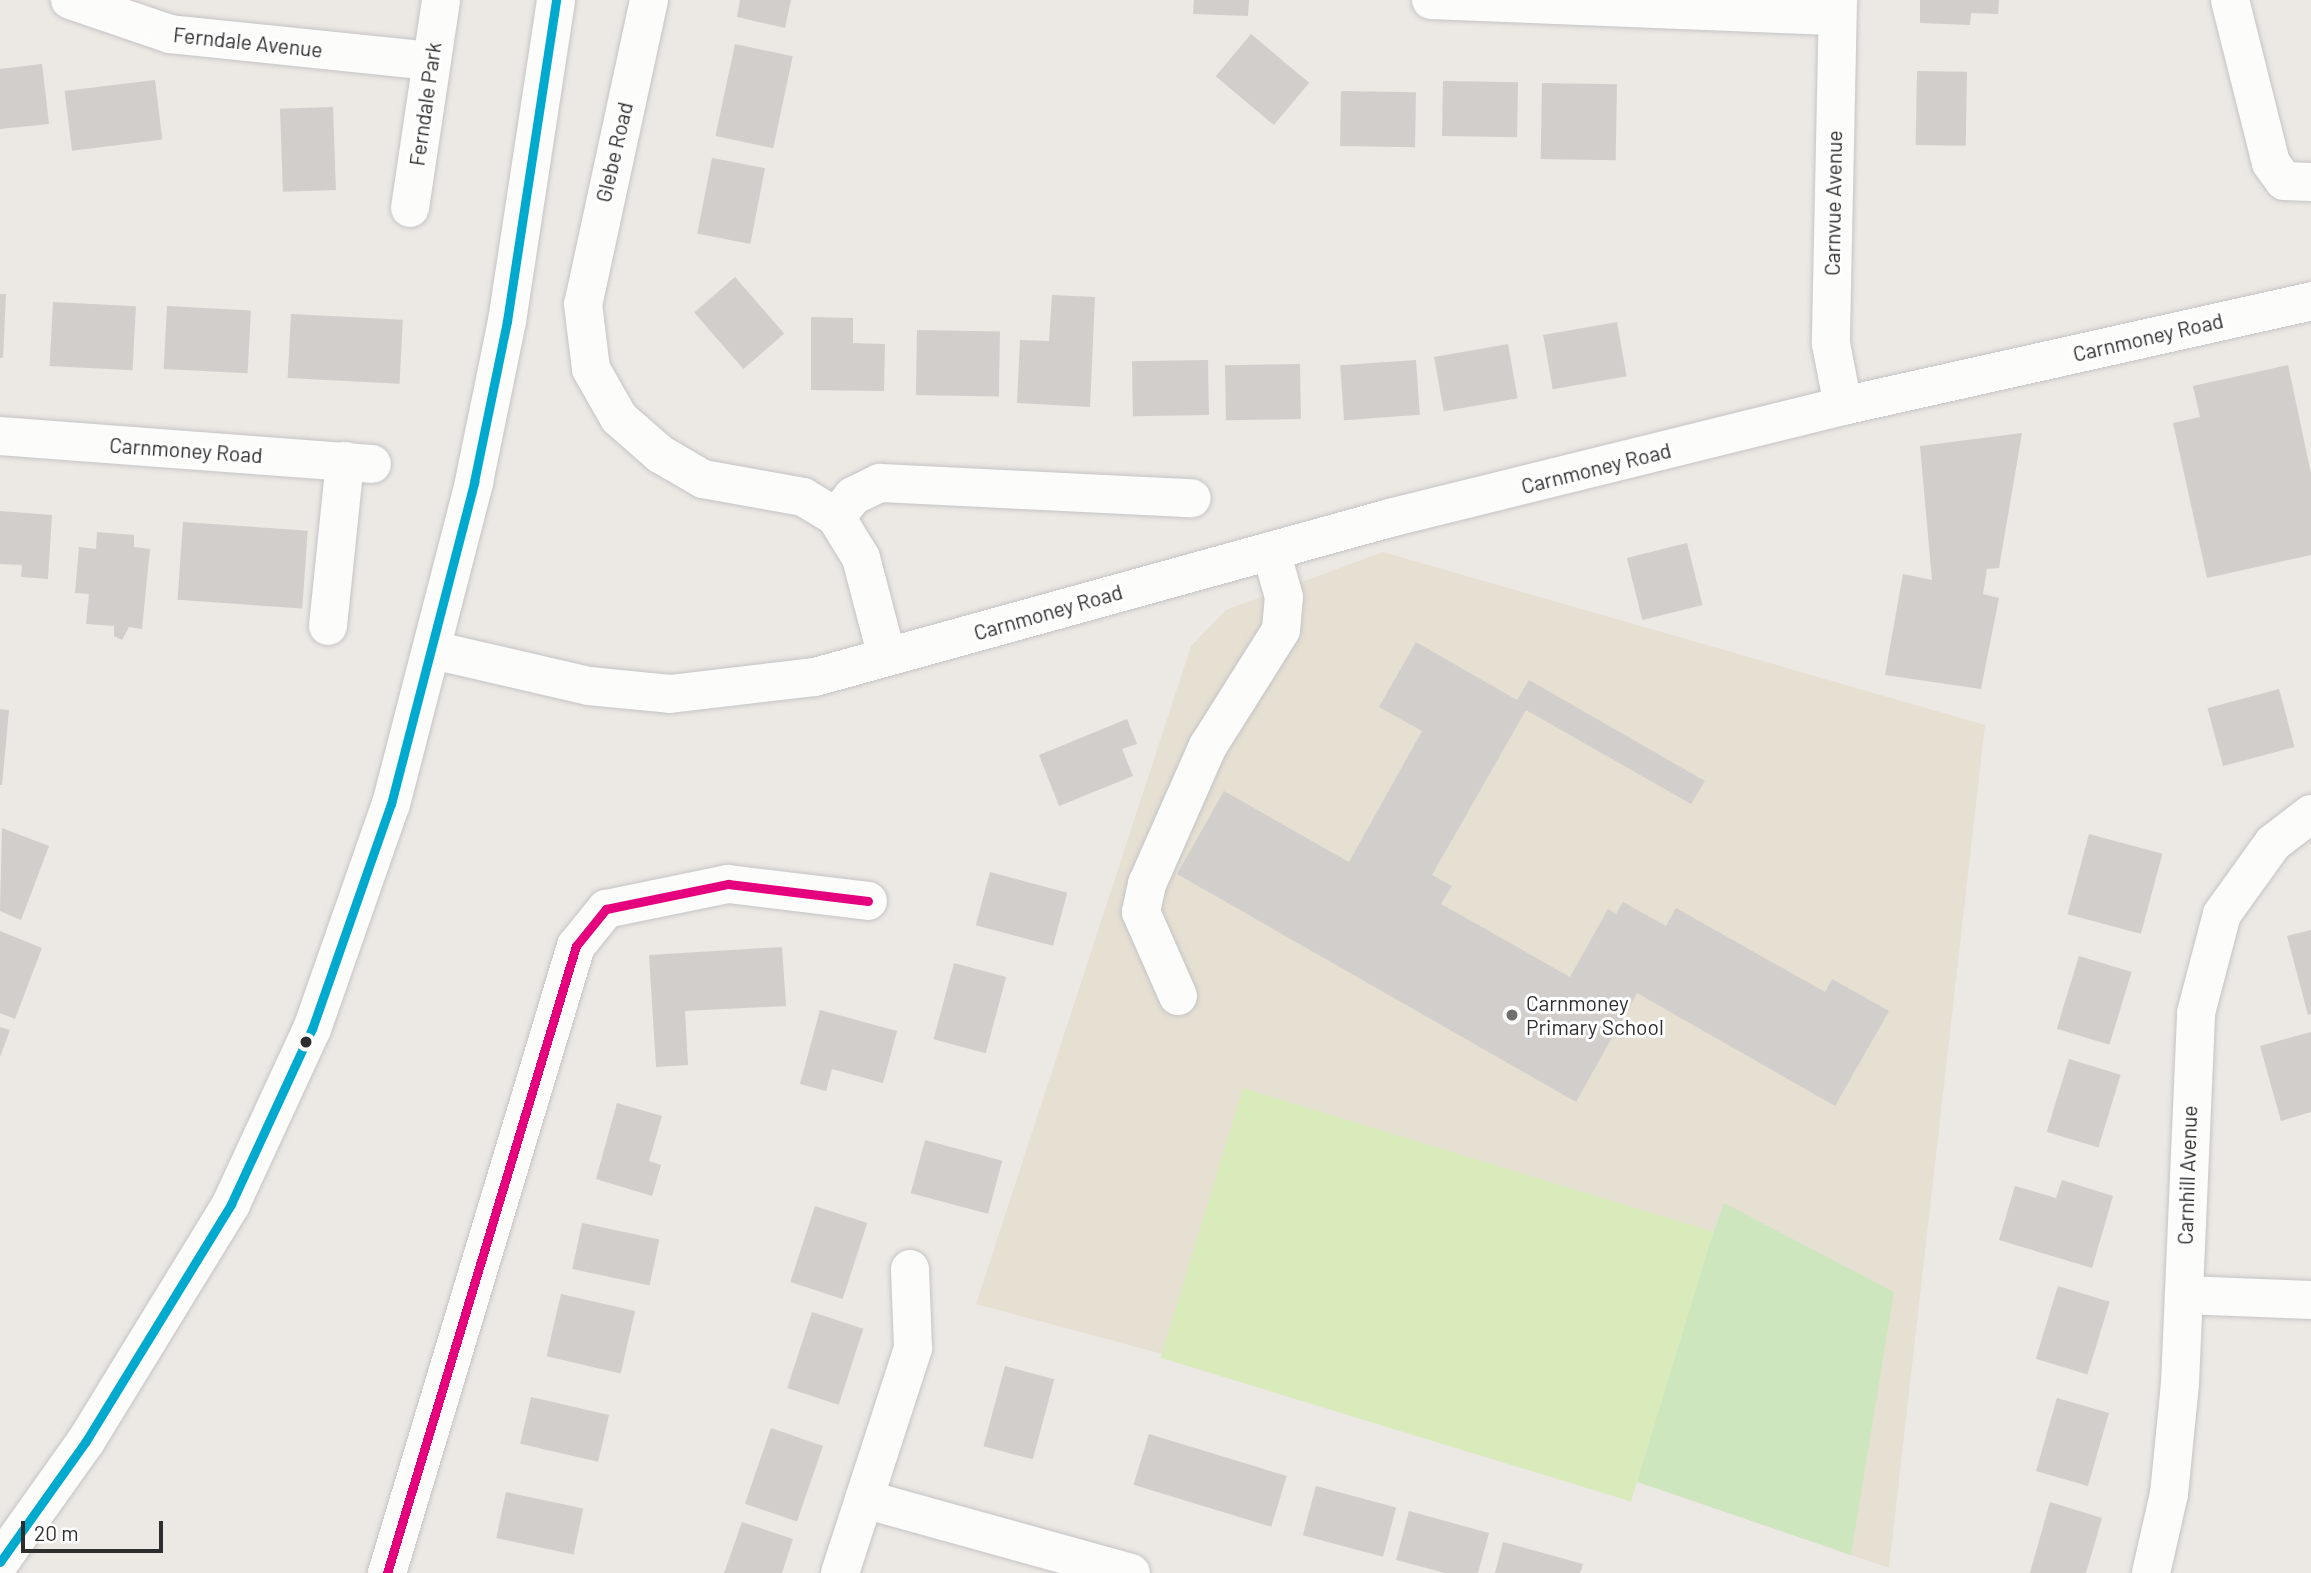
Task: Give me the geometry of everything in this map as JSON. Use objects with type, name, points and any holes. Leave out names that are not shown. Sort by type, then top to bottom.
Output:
[{"type":"street","name":"Ferndale Avenue","points":[[70,0],[170,34],[432,61]]},
{"type":"street","name":"Ferndale Park","points":[[410,208],[441,0]]},
{"type":"street","points":[[0,1562],[86,1441],[232,1204],[312,1029],[391,804],[433,650],[507,321],[556,0]]},
{"type":"street","name":"Glebe Road","points":[[649,0],[583,304],[591,369],[619,418],[660,454],[703,479],[803,497],[836,517]]},
{"type":"street","points":[[1431,0],[1837,8]]},
{"type":"street","points":[[2230,0],[2271,163],[2284,181],[2311,182]]},
{"type":"street","name":"Carnvue Avenue","points":[[1837,8],[1831,344],[1843,406]]},
{"type":"street","name":"Carnmoney Road","points":[[433,650],[589,686],[670,694],[745,690],[887,657],[1271,551],[1843,406],[2311,301]]},
{"type":"street","name":"Carnmoney Road","points":[[0,436],[358,463],[328,626]]},
{"type":"street","points":[[887,657],[861,558],[836,517],[853,496],[893,482],[1192,498]]},
{"type":"street","points":[[1178,996],[1155,953],[1143,903],[1208,746],[1281,630],[1284,597],[1271,551]]},
{"type":"street","name":"Carnhill Avenue","points":[[2151,1573],[2169,1494],[2184,1295],[2186,1147],[2196,1013],[2222,914],[2249,872],[2311,814]]},
{"type":"street","points":[[387,1573],[576,946],[606,909],[728,884],[867,901]]},
{"type":"street","points":[[840,1573],[913,1348],[909,1269]]},
{"type":"street","points":[[2184,1295],[2311,1300]]},
{"type":"street","points":[[864,1499],[1131,1573]]},
{"type":"shaded area","name":"Carnmoney Primary School","points":[[1383,552],[1985,725],[1889,1568],[1626,1478],[976,1304],[1191,646],[1226,610]]},
{"type":"green space","points":[[1243,1088],[1714,1232],[1631,1502],[1161,1358]]},
{"type":"green space","points":[[1724,1203],[1894,1292],[1851,1555],[1626,1478]]},
{"type":"building","points":[[740,0],[791,0],[785,28],[737,17]]},
{"type":"building","points":[[1194,0],[1249,0],[1248,16],[1193,14]]},
{"type":"building","points":[[1920,0],[1999,0],[1998,14],[1971,13],[1970,25],[1920,23]]},
{"type":"building","points":[[1251,34],[1309,83],[1274,125],[1216,76]]},
{"type":"building","points":[[735,44],[793,56],[773,148],[715,136]]},
{"type":"building","points":[[42,64],[49,124],[0,129],[0,69]]},
{"type":"building","points":[[1917,71],[1967,72],[1966,146],[1916,145]]},
{"type":"building","points":[[155,80],[162,140],[72,151],[65,91]]},
{"type":"building","points":[[1443,81],[1518,82],[1517,137],[1442,136]]},
{"type":"building","points":[[1542,83],[1617,84],[1616,160],[1541,159]]},
{"type":"building","points":[[1341,91],[1416,92],[1415,147],[1340,146]]},
{"type":"building","points":[[333,107],[336,190],[283,192],[280,109]]},
{"type":"building","points":[[712,158],[765,168],[750,244],[697,234]]},
{"type":"building","points":[[735,277],[784,334],[743,369],[694,312]]},
{"type":"building","points":[[0,294],[6,294],[3,358],[0,358]]},
{"type":"building","points":[[1052,295],[1095,297],[1090,407],[1017,403],[1020,340],[1049,341]]},
{"type":"building","points":[[53,302],[136,306],[133,370],[50,366]]},
{"type":"building","points":[[167,306],[251,310],[248,373],[164,369]]},
{"type":"building","points":[[291,314],[403,320],[399,384],[288,378]]},
{"type":"building","points":[[811,317],[853,318],[853,343],[885,344],[884,391],[811,390]]},
{"type":"building","points":[[1617,322],[1627,376],[1553,389],[1543,335]]},
{"type":"building","points":[[917,330],[1000,331],[999,396],[916,395]]},
{"type":"building","points":[[1508,344],[1518,398],[1444,411],[1434,357]]},
{"type":"building","points":[[1208,360],[1209,415],[1133,416],[1132,361]]},
{"type":"building","points":[[1416,360],[1420,415],[1344,420],[1340,365]]},
{"type":"building","points":[[1300,364],[1301,419],[1226,420],[1225,365]]},
{"type":"building","points":[[2288,365],[2311,473],[2311,555],[2207,578],[2173,423],[2200,417],[2193,386]]},
{"type":"building","points":[[2022,433],[1999,568],[1987,569],[1983,594],[1999,598],[1981,689],[1885,675],[1903,574],[1932,580],[1920,446]]},
{"type":"building","points":[[0,511],[52,515],[48,579],[21,577],[22,565],[0,564]]},
{"type":"building","points":[[183,522],[308,531],[302,609],[178,600]]},
{"type":"building","points":[[97,532],[134,535],[134,547],[150,549],[142,629],[129,627],[122,640],[114,636],[114,626],[86,624],[89,594],[75,593],[79,547],[96,549]]},
{"type":"building","points":[[1687,543],[1702,605],[1642,620],[1627,558]]},
{"type":"building","points":[[1416,642],[1517,700],[1529,680],[1705,781],[1691,804],[1526,710],[1432,875],[1452,886],[1441,904],[1570,977],[1608,909],[1616,914],[1623,902],[1666,926],[1676,908],[1825,992],[1832,979],[1889,1011],[1835,1106],[1637,993],[1576,1102],[1177,874],[1224,791],[1349,862],[1422,731],[1379,707]]},
{"type":"building","points":[[2279,689],[2295,747],[2223,766],[2208,708]]},
{"type":"building","points":[[0,709],[9,710],[2,785],[0,785]]},
{"type":"building","points":[[1127,719],[1137,744],[1122,749],[1133,776],[1059,806],[1039,755]]},
{"type":"building","points":[[2,828],[49,846],[21,920],[0,911]]},
{"type":"building","points":[[2089,834],[2162,854],[2141,934],[2068,914]]},
{"type":"building","points":[[990,872],[1067,893],[1053,946],[976,925]]},
{"type":"building","points":[[2311,930],[2311,1014],[2308,1015],[2287,936]]},
{"type":"building","points":[[0,931],[42,948],[15,1019],[0,1013]]},
{"type":"building","points":[[782,947],[786,1006],[685,1011],[688,1065],[656,1067],[649,955]]},
{"type":"building","points":[[2079,956],[2132,972],[2109,1045],[2057,1029]]},
{"type":"building","points":[[954,963],[1006,977],[986,1053],[934,1039]]},
{"type":"building","points":[[820,1010],[897,1031],[883,1083],[832,1069],[826,1091],[800,1084]]},
{"type":"building","points":[[0,1027],[10,1030],[0,1057]]},
{"type":"building","points":[[2311,1032],[2311,1112],[2281,1121],[2260,1046]]},
{"type":"building","points":[[2069,1059],[2121,1075],[2098,1147],[2047,1132]]},
{"type":"building","points":[[617,1103],[662,1116],[649,1161],[661,1165],[652,1196],[596,1179]]},
{"type":"building","points":[[925,1140],[1002,1161],[988,1214],[911,1193]]},
{"type":"building","points":[[2062,1180],[2113,1196],[2092,1268],[1999,1240],[2015,1186],[2056,1198]]},
{"type":"building","points":[[815,1206],[867,1223],[843,1299],[790,1282]]},
{"type":"building","points":[[582,1223],[659,1239],[650,1285],[572,1269]]},
{"type":"building","points":[[2058,1286],[2110,1302],[2087,1374],[2036,1359]]},
{"type":"building","points":[[561,1294],[635,1311],[621,1373],[547,1356]]},
{"type":"building","points":[[812,1312],[863,1329],[839,1405],[787,1388]]},
{"type":"building","points":[[1005,1366],[1054,1379],[1033,1459],[984,1446]]},
{"type":"building","points":[[531,1397],[609,1415],[598,1462],[520,1444]]},
{"type":"building","points":[[2057,1398],[2109,1413],[2088,1486],[2036,1471]]},
{"type":"building","points":[[771,1428],[823,1446],[797,1522],[745,1504]]},
{"type":"building","points":[[1149,1434],[1287,1476],[1271,1527],[1134,1485]]},
{"type":"building","points":[[1316,1486],[1396,1507],[1383,1557],[1303,1535]]},
{"type":"building","points":[[506,1492],[583,1508],[574,1554],[496,1538]]},
{"type":"building","points":[[2050,1502],[2102,1518],[2086,1573],[2030,1573]]},
{"type":"building","points":[[1409,1511],[1489,1533],[1478,1573],[1445,1573],[1396,1560]]},
{"type":"building","points":[[742,1522],[793,1539],[782,1573],[724,1573]]},
{"type":"building","points":[[1503,1542],[1583,1564],[1580,1573],[1495,1573]]},
{"type":"transit line","points":[[0,1562],[86,1441],[231,1204],[312,1029],[391,804],[474,482],[507,321],[556,0]]},
{"type":"transit line","points":[[387,1573],[576,946],[606,909],[728,884],[868,901]]},
{"type":"place","name":"Carnmoney Primary School","points":[[1512,1015]]}]
